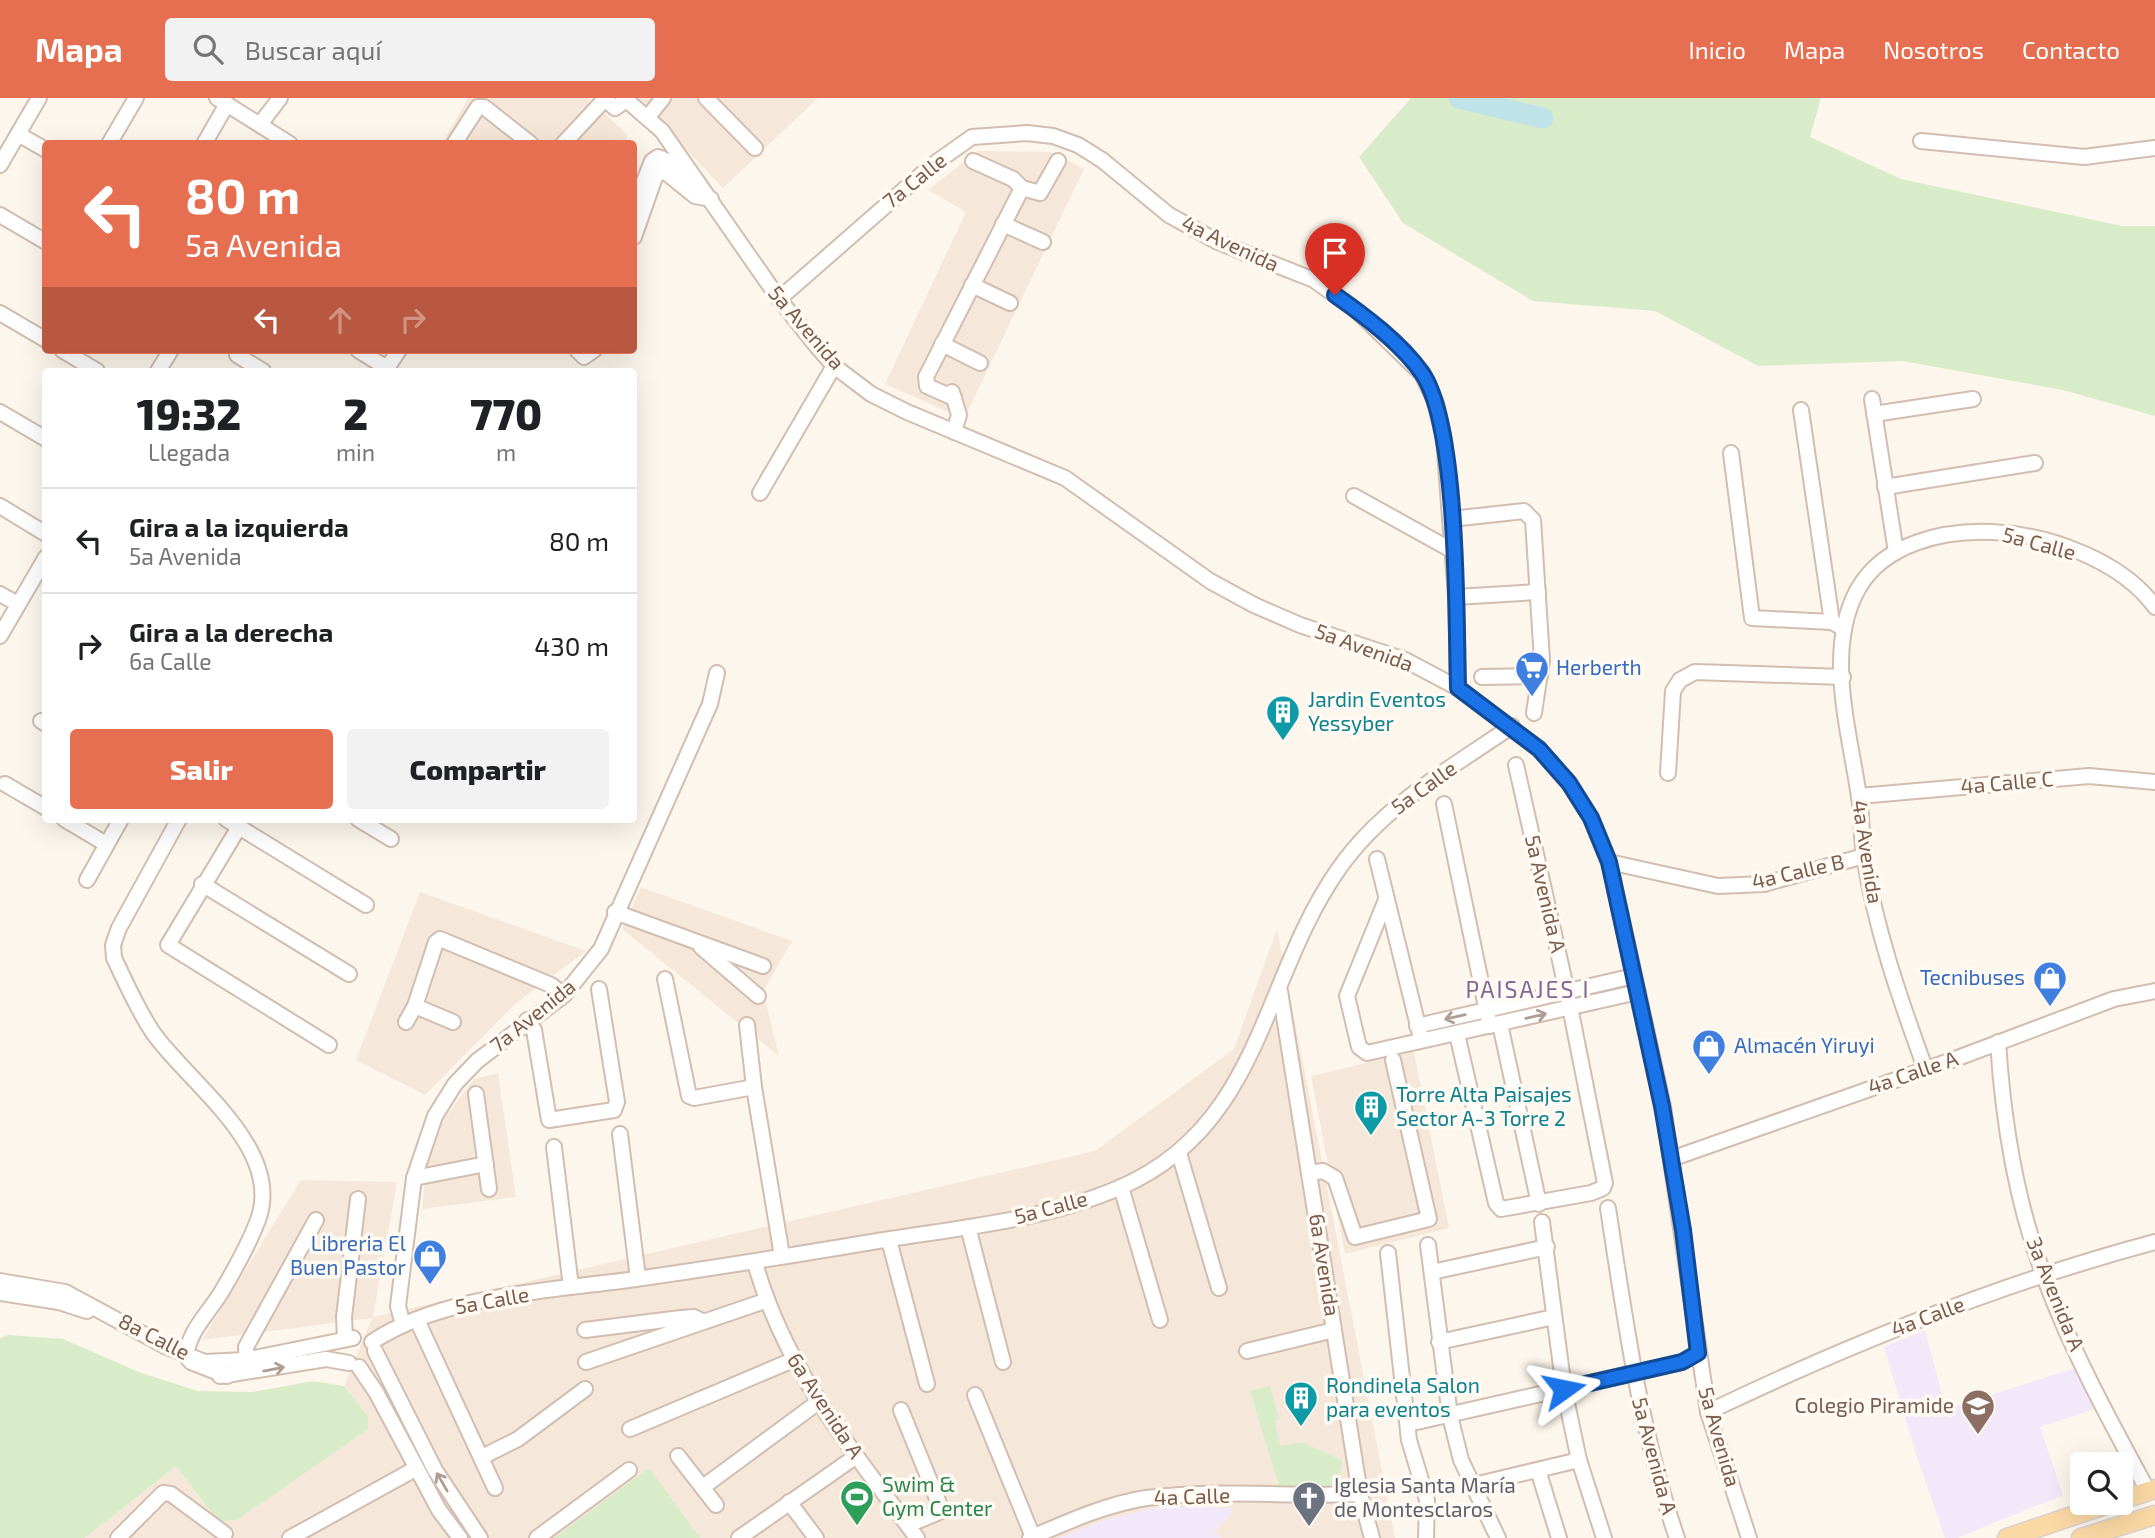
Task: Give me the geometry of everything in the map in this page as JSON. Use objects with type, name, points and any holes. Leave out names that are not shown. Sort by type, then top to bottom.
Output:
[{"type":"main road","points":[[2133,1496],[2152,1490]]},
{"type":"main road","points":[[2007,1538],[2075,1515]]},
{"type":"main road","points":[[2081,1538],[2155,1515]]},
{"type":"street","points":[[0,165],[39,98]]},
{"type":"street","points":[[111,140],[136,98]]},
{"type":"street","points":[[261,123],[281,98]]},
{"type":"street","points":[[567,140],[605,98],[615,108],[625,99]]},
{"type":"street","points":[[648,117],[663,98]]},
{"type":"street","points":[[706,98],[755,148]]},
{"type":"street","name":"5a Avenida","points":[[625,99],[662,131],[779,299],[834,366],[871,394],[1065,478],[1210,581],[1254,606],[1405,660],[1458,688],[1513,726],[1539,749],[1569,783],[1591,818],[1609,862],[1671,1159],[1708,1412],[1749,1538]]},
{"type":"street","points":[[206,140],[222,101],[284,140]]},
{"type":"street","points":[[456,140],[478,107],[484,107],[526,140]]},
{"type":"street","name":"7a Calle","points":[[779,299],[931,166],[972,137],[1027,133],[1053,136],[1078,145]]},
{"type":"street","points":[[18,134],[42,148]]},
{"type":"street","points":[[1921,141],[2084,157],[2155,148]]},
{"type":"street","name":"4a Avenida","points":[[1078,145],[1102,160],[1169,215],[1218,242],[1314,280],[1356,310],[1422,374],[1436,403],[1444,439],[1456,597],[1458,688]]},
{"type":"street","points":[[637,198],[652,161],[658,157],[670,162],[697,191],[711,200]]},
{"type":"street","points":[[973,161],[1013,179],[1022,188],[1035,193],[1043,191],[1058,161]]},
{"type":"street","points":[[637,228],[655,177],[663,170],[695,196],[711,200]]},
{"type":"street","points":[[954,432],[959,415],[952,392],[926,377],[1022,188]]},
{"type":"street","points":[[0,215],[42,240]]},
{"type":"street","points":[[1003,223],[1043,242]]},
{"type":"street","points":[[972,285],[1010,303]]},
{"type":"street","points":[[0,313],[42,338]]},
{"type":"street","points":[[942,344],[980,363]]},
{"type":"street","points":[[69,354],[92,368]]},
{"type":"street","points":[[364,354],[383,368]]},
{"type":"street","points":[[237,355],[258,368]]},
{"type":"street","points":[[760,493],[834,366]]},
{"type":"street","points":[[1896,552],[1873,407],[1973,399]]},
{"type":"street","points":[[1731,453],[1752,618],[1838,625],[1801,410]]},
{"type":"street","points":[[0,412],[42,437]]},
{"type":"street","points":[[1885,487],[2035,463]]},
{"type":"street","points":[[1353,496],[1453,551]]},
{"type":"street","points":[[0,506],[42,532]]},
{"type":"street","points":[[1451,519],[1524,511],[1531,514],[1542,660],[1534,713]]},
{"type":"street","name":"5a Calle","points":[[1838,625],[1858,587],[1875,567],[1896,552],[1919,541],[1967,531],[1998,532],[2035,538],[2112,566],[2143,590],[2155,607]]},
{"type":"street","points":[[0,636],[42,564]]},
{"type":"street","points":[[1456,597],[1538,592]]},
{"type":"street","points":[[0,594],[18,604]]},
{"type":"street","name":"4a Avenida","points":[[1838,625],[1864,856],[1894,983],[1925,1068]]},
{"type":"street","points":[[1668,773],[1673,691],[1680,680],[1695,672],[1843,677]]},
{"type":"street","name":"7a Avenida","points":[[402,1325],[398,1306],[414,1178],[435,1116],[455,1084],[477,1061],[527,1020],[564,995],[601,949],[615,912],[710,704],[717,673]]},
{"type":"street","points":[[1482,677],[1540,676]]},
{"type":"street","name":"5a Calle","points":[[373,1347],[402,1325],[452,1307],[571,1287],[755,1263],[782,1256],[968,1227],[1054,1211],[1121,1187],[1179,1153],[1229,1096],[1280,991],[1306,923],[1352,850],[1401,802],[1513,726]]},
{"type":"street","name":"5a Avenida A","points":[[1516,765],[1571,1008],[1605,1183],[1603,1188],[1539,1203]]},
{"type":"street","name":"4a Calle C","points":[[1859,796],[2089,776],[2155,782]]},
{"type":"street","points":[[5,784],[42,806]]},
{"type":"street","points":[[1444,804],[1487,1010],[1495,1025],[1539,1203],[1501,1209],[1496,1203],[1457,1034]]},
{"type":"street","points":[[71,823],[106,844]]},
{"type":"street","points":[[87,880],[119,823]]},
{"type":"street","points":[[177,823],[119,928],[113,944],[114,958],[154,1034],[245,1140],[263,1182],[259,1217],[251,1236],[221,1292],[195,1329],[186,1356],[191,1362],[227,1376]]},
{"type":"street","points":[[329,1045],[168,945],[232,823],[366,905]]},
{"type":"street","points":[[365,823],[391,839]]},
{"type":"street","name":"4a Calle B","points":[[1609,862],[1682,879],[1730,885],[1765,884],[1864,856]]},
{"type":"street","points":[[1377,859],[1422,1042]]},
{"type":"street","points":[[202,884],[349,974]]},
{"type":"street","points":[[1386,900],[1347,996],[1359,1047],[1367,1053],[1638,992]]},
{"type":"street","points":[[615,912],[763,966]]},
{"type":"street","points":[[692,939],[758,996]]},
{"type":"street","points":[[406,1022],[415,1006],[436,942],[445,940],[551,985],[564,995]]},
{"type":"street","points":[[1418,1026],[1634,976]]},
{"type":"street","points":[[665,979],[689,1096],[694,1098],[754,1087]]},
{"type":"street","points":[[527,1020],[534,1030],[549,1120],[614,1110],[617,1102],[599,989]]},
{"type":"street","name":"6a Avenida","points":[[1280,991],[1360,1494],[1371,1538]]},
{"type":"street","name":"4a Calle A","points":[[1671,1159],[2113,999],[2155,991]]},
{"type":"street","points":[[415,1006],[453,1022]]},
{"type":"street","points":[[747,1025],[754,1087],[782,1256]]},
{"type":"street","name":"3a Avenida A","points":[[1998,1042],[2004,1115],[2013,1166],[2044,1276],[2112,1424],[2152,1490]]},
{"type":"street","points":[[1309,1173],[1323,1171],[1335,1178],[1355,1237],[1429,1219],[1394,1060]]},
{"type":"street","points":[[476,1094],[489,1189]]},
{"type":"street","points":[[620,1135],[638,1278]]},
{"type":"street","points":[[554,1147],[571,1287]]},
{"type":"street","points":[[1179,1153],[1219,1288]]},
{"type":"street","points":[[414,1178],[486,1164]]},
{"type":"street","points":[[1121,1187],[1160,1320]]},
{"type":"street","points":[[358,1199],[344,1317],[349,1338],[344,1350],[376,1392],[415,1469],[460,1538]]},
{"type":"street","name":"5a Avenida A","points":[[1608,1208],[1633,1374],[1664,1500],[1677,1538]]},
{"type":"street","points":[[247,1367],[246,1347],[316,1220]]},
{"type":"street","points":[[1542,1222],[1564,1389],[1579,1460],[1604,1538]]},
{"type":"street","points":[[968,1227],[1003,1362]]},
{"type":"street","points":[[889,1240],[928,1384]]},
{"type":"street","name":"4a Calle","points":[[1708,1412],[1873,1338],[2044,1276],[2155,1242]]},
{"type":"street","points":[[1428,1245],[1450,1416],[1461,1460],[1498,1538]]},
{"type":"street","points":[[1432,1272],[1547,1247]]},
{"type":"street","points":[[1388,1253],[1409,1440],[1427,1500],[1426,1538]]},
{"type":"street","name":"6a Avenida A","points":[[755,1263],[765,1301],[817,1403],[917,1538]]},
{"type":"street","name":"8a Calle","points":[[0,1281],[65,1292],[202,1375],[227,1376],[247,1367],[349,1338]]},
{"type":"street","name":"8a Calle","points":[[0,1293],[86,1306]]},
{"type":"street","points":[[586,1363],[765,1301]]},
{"type":"street","points":[[585,1330],[694,1317],[703,1322]]},
{"type":"street","points":[[1439,1342],[1554,1317]]},
{"type":"street","points":[[417,1320],[495,1488]]},
{"type":"street","points":[[1247,1351],[1334,1330]]},
{"type":"street","points":[[349,1338],[363,1337],[373,1347],[435,1470],[480,1538]]},
{"type":"street","points":[[354,1365],[369,1365],[373,1347]]},
{"type":"street","name":"8a Calle","points":[[165,1351],[205,1362],[247,1367],[326,1359],[354,1365]]},
{"type":"street","points":[[1408,1424],[1633,1374],[1682,1362],[1698,1353]]},
{"type":"street","points":[[630,1429],[793,1360]]},
{"type":"street","points":[[482,1457],[518,1439],[585,1389]]},
{"type":"street","points":[[975,1395],[1031,1537]]},
{"type":"street","points":[[703,1487],[817,1403]]},
{"type":"street","points":[[901,1410],[942,1511],[908,1525]]},
{"type":"street","points":[[678,1456],[716,1505]]},
{"type":"street","points":[[739,1538],[855,1457]]},
{"type":"street","points":[[1474,1485],[1579,1460]]},
{"type":"street","points":[[290,1538],[415,1469]]},
{"type":"street","points":[[1538,1469],[1559,1538]]},
{"type":"street","points":[[537,1538],[629,1470]]},
{"type":"street","points":[[118,1538],[157,1496],[163,1493],[171,1494],[225,1534]]},
{"type":"street","name":"4a Calle","points":[[1031,1537],[1107,1508],[1144,1499],[1182,1495],[1360,1494]]},
{"type":"street","points":[[789,1502],[816,1538]]},
{"type":"shaded area","points":[[468,98],[589,98],[628,136],[626,140],[444,140]]},
{"type":"shaded area","points":[[637,98],[818,98],[723,188]]},
{"type":"shaded area","points":[[978,151],[1051,152],[1084,169],[964,419],[885,384],[966,212],[928,190]]},
{"type":"shaded area","points":[[641,887],[792,941],[763,991],[779,1056],[622,929]]},
{"type":"shaded area","points":[[420,892],[586,951],[515,1004],[425,1095],[356,1060]]},
{"type":"shaded area","points":[[1277,929],[1395,1538],[85,1538],[176,1466],[218,1521],[368,1416],[344,1386],[372,1318],[202,1340],[301,1180],[397,1182],[373,1317],[1095,1151],[1234,1049]]},
{"type":"shaded area","points":[[1414,1052],[1449,1228],[1345,1254],[1311,1076]]},
{"type":"shaded area","points":[[498,1073],[516,1197],[422,1209],[426,1169],[444,1119],[474,1079]]},
{"type":"shaded area","name":"Colegio Piramide","points":[[1925,1330],[1946,1409],[2079,1367],[2097,1408],[2040,1427],[2063,1495],[1957,1538],[1945,1538],[1884,1347]]},
{"type":"shaded area","points":[[1162,1506],[1232,1508],[1232,1513],[1214,1531],[1221,1538],[1058,1538],[1102,1521]]},
{"type":"green space","points":[[1411,98],[1821,98],[1810,137],[1901,179],[2122,226],[2155,226],[2155,416],[2063,390],[1903,361],[1758,366],[1655,311],[1533,301],[1403,223],[1359,157]]},
{"type":"green space","points":[[8,1335],[63,1339],[141,1373],[198,1391],[252,1392],[313,1381],[344,1386],[368,1416],[368,1429],[237,1520],[218,1521],[176,1466],[85,1538],[0,1538],[0,1338]]},
{"type":"green space","points":[[1270,1386],[1279,1419],[1275,1420],[1280,1446],[1301,1442],[1342,1460],[1339,1476],[1328,1487],[1279,1486],[1250,1391]]},
{"type":"green space","points":[[649,1468],[700,1538],[554,1538]]},
{"type":"waterway","points":[[1459,98],[1543,118]]},
{"type":"place","name":"Herberth","points":[[1532,698]]},
{"type":"place","name":"Jardin Eventos Yessyber","points":[[1283,742]]},
{"type":"place","name":"Tecnibuses","points":[[2050,1008]]},
{"type":"place","name":"Almacén Yiruyi","points":[[1709,1076]]},
{"type":"place","name":"Torre Alta Paisajes Sector A-3 Torre 2","points":[[1371,1137]]},
{"type":"place","name":"Libreria El Buen Pastor","points":[[430,1286]]},
{"type":"place","name":"Rondinela Salon para eventos","points":[[1301,1428]]},
{"type":"place","name":"Colegio Piramide","points":[[1978,1436]]},
{"type":"place","name":"Swim & Gym Center","points":[[857,1527]]},
{"type":"place","name":"Iglesia Santa María de Montesclaros","points":[[1309,1528]]},
{"type":"district","name":"PAISAJES I","points":[[1528,990]]},
{"type":"route","points":[[1335,295],[1397,346],[1422,374],[1436,403],[1444,439],[1451,519],[1458,688],[1513,726],[1539,749],[1569,783],[1591,818],[1609,862],[1662,1106],[1683,1230],[1698,1353],[1682,1362],[1564,1389]]}]
